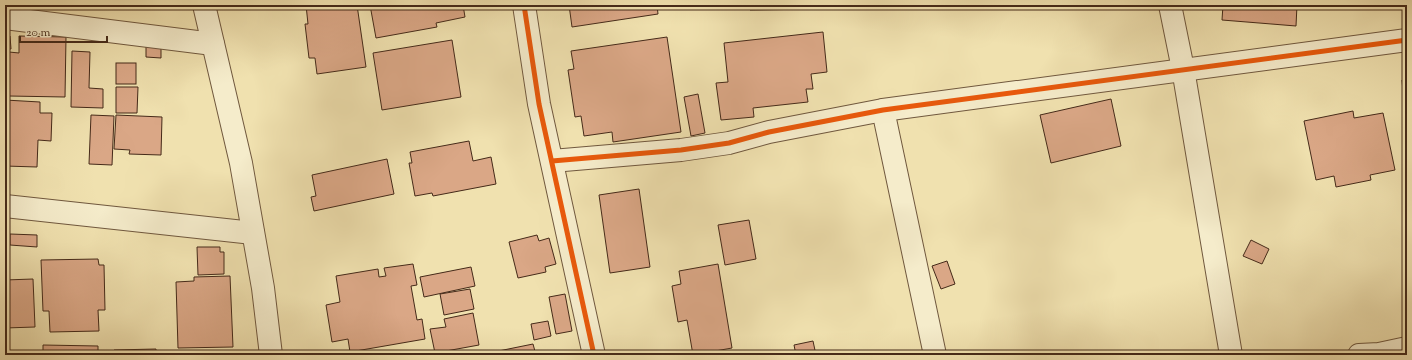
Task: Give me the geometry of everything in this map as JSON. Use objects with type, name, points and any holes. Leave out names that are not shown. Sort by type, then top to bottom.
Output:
[{"type":"street","points":[[204,5],[241,163],[264,288],[272,355]]},
{"type":"street","points":[[524,5],[539,104],[594,355]]},
{"type":"street","points":[[1170,5],[1183,69],[1230,355]]},
{"type":"street","points":[[5,18],[213,44]]},
{"type":"street","points":[[552,161],[681,150],[729,142],[769,132],[883,110],[1407,40]]},
{"type":"street","points":[[883,110],[935,355]]},
{"type":"street","points":[[5,206],[253,233]]},
{"type":"street","points":[[1358,355],[1379,354],[1407,348]]},
{"type":"building","points":[[306,5],[357,5],[366,67],[317,74],[315,58],[309,58],[305,24],[308,24]]},
{"type":"building","points":[[370,5],[463,5],[465,17],[436,23],[437,27],[376,38]]},
{"type":"building","points":[[569,5],[657,5],[658,14],[572,27]]},
{"type":"building","points":[[750,5],[819,5],[819,9],[750,10]]},
{"type":"building","points":[[1223,5],[1297,5],[1296,26],[1222,20]]},
{"type":"building","points":[[823,32],[827,72],[811,74],[813,89],[806,89],[808,102],[753,108],[754,117],[721,120],[716,83],[728,82],[724,43]]},
{"type":"building","points":[[5,36],[10,36],[11,49],[5,49]]},
{"type":"building","points":[[19,36],[66,37],[65,97],[9,96],[9,52],[19,53]]},
{"type":"building","points":[[667,37],[681,132],[613,142],[612,132],[584,136],[581,116],[575,117],[568,70],[574,69],[571,51]]},
{"type":"building","points":[[146,40],[161,41],[161,58],[146,57]]},
{"type":"building","points":[[452,40],[461,97],[382,110],[373,53]]},
{"type":"building","points":[[72,51],[90,52],[89,88],[103,89],[103,108],[71,107]]},
{"type":"building","points":[[116,63],[136,63],[136,84],[116,84]]},
{"type":"building","points":[[1402,80],[1407,80],[1407,138]]},
{"type":"building","points":[[116,87],[138,87],[137,113],[116,113]]},
{"type":"building","points":[[698,94],[705,133],[691,136],[684,97]]},
{"type":"building","points":[[1111,99],[1121,146],[1051,163],[1040,115]]},
{"type":"building","points":[[5,100],[40,102],[40,113],[52,113],[51,141],[38,140],[37,167],[5,166]]},
{"type":"building","points":[[1353,111],[1354,118],[1383,113],[1395,170],[1370,175],[1371,180],[1336,187],[1334,176],[1316,180],[1304,121]]},
{"type":"building","points":[[91,115],[114,116],[112,165],[89,164]]},
{"type":"building","points":[[116,115],[162,117],[161,155],[129,154],[130,150],[114,149]]},
{"type":"building","points":[[469,141],[473,161],[491,157],[496,184],[433,196],[432,193],[415,196],[409,163],[412,163],[410,152]]},
{"type":"building","points":[[387,159],[394,194],[314,211],[311,197],[316,196],[312,175]]},
{"type":"building","points":[[639,189],[650,267],[610,273],[599,195]]},
{"type":"building","points":[[749,220],[756,259],[725,265],[718,225]]},
{"type":"building","points":[[10,234],[37,235],[37,247],[10,245]]},
{"type":"building","points":[[537,235],[539,241],[549,238],[556,264],[545,267],[546,272],[518,278],[509,242]]},
{"type":"building","points":[[1251,240],[1269,249],[1262,264],[1243,256]]},
{"type":"building","points":[[197,247],[220,247],[220,252],[224,252],[224,274],[198,275]]},
{"type":"building","points":[[98,259],[99,265],[104,265],[105,310],[98,310],[99,331],[50,332],[49,311],[43,311],[41,260]]},
{"type":"building","points":[[947,261],[955,284],[941,289],[932,266]]},
{"type":"building","points":[[413,264],[417,285],[411,286],[417,320],[422,319],[425,339],[350,352],[348,339],[332,342],[326,305],[340,302],[336,276],[378,269],[379,277],[386,276],[384,268]]},
{"type":"building","points":[[718,264],[732,348],[693,355],[687,320],[678,322],[672,286],[681,284],[679,271]]},
{"type":"building","points":[[471,267],[475,286],[424,297],[420,277]]},
{"type":"building","points":[[230,276],[233,347],[178,348],[176,282],[194,281],[194,277]]},
{"type":"building","points":[[33,279],[35,327],[5,328],[5,280]]},
{"type":"building","points":[[470,289],[474,309],[444,315],[440,294]]},
{"type":"building","points":[[565,294],[572,331],[556,334],[549,297]]},
{"type":"building","points":[[473,313],[479,345],[435,353],[430,329],[446,327],[444,319]]},
{"type":"building","points":[[548,321],[551,336],[534,340],[531,324]]},
{"type":"building","points":[[813,341],[816,355],[796,355],[794,345]]},
{"type":"building","points":[[533,344],[536,355],[479,355]]},
{"type":"building","points":[[43,345],[98,346],[98,355],[43,355]]},
{"type":"building","points":[[156,349],[156,355],[114,355],[114,350]]},
{"type":"cycle path","points":[[524,5],[539,104],[594,355]]},
{"type":"cycle path","points":[[552,161],[681,150],[729,143],[769,132],[883,110],[1407,40]]}]
